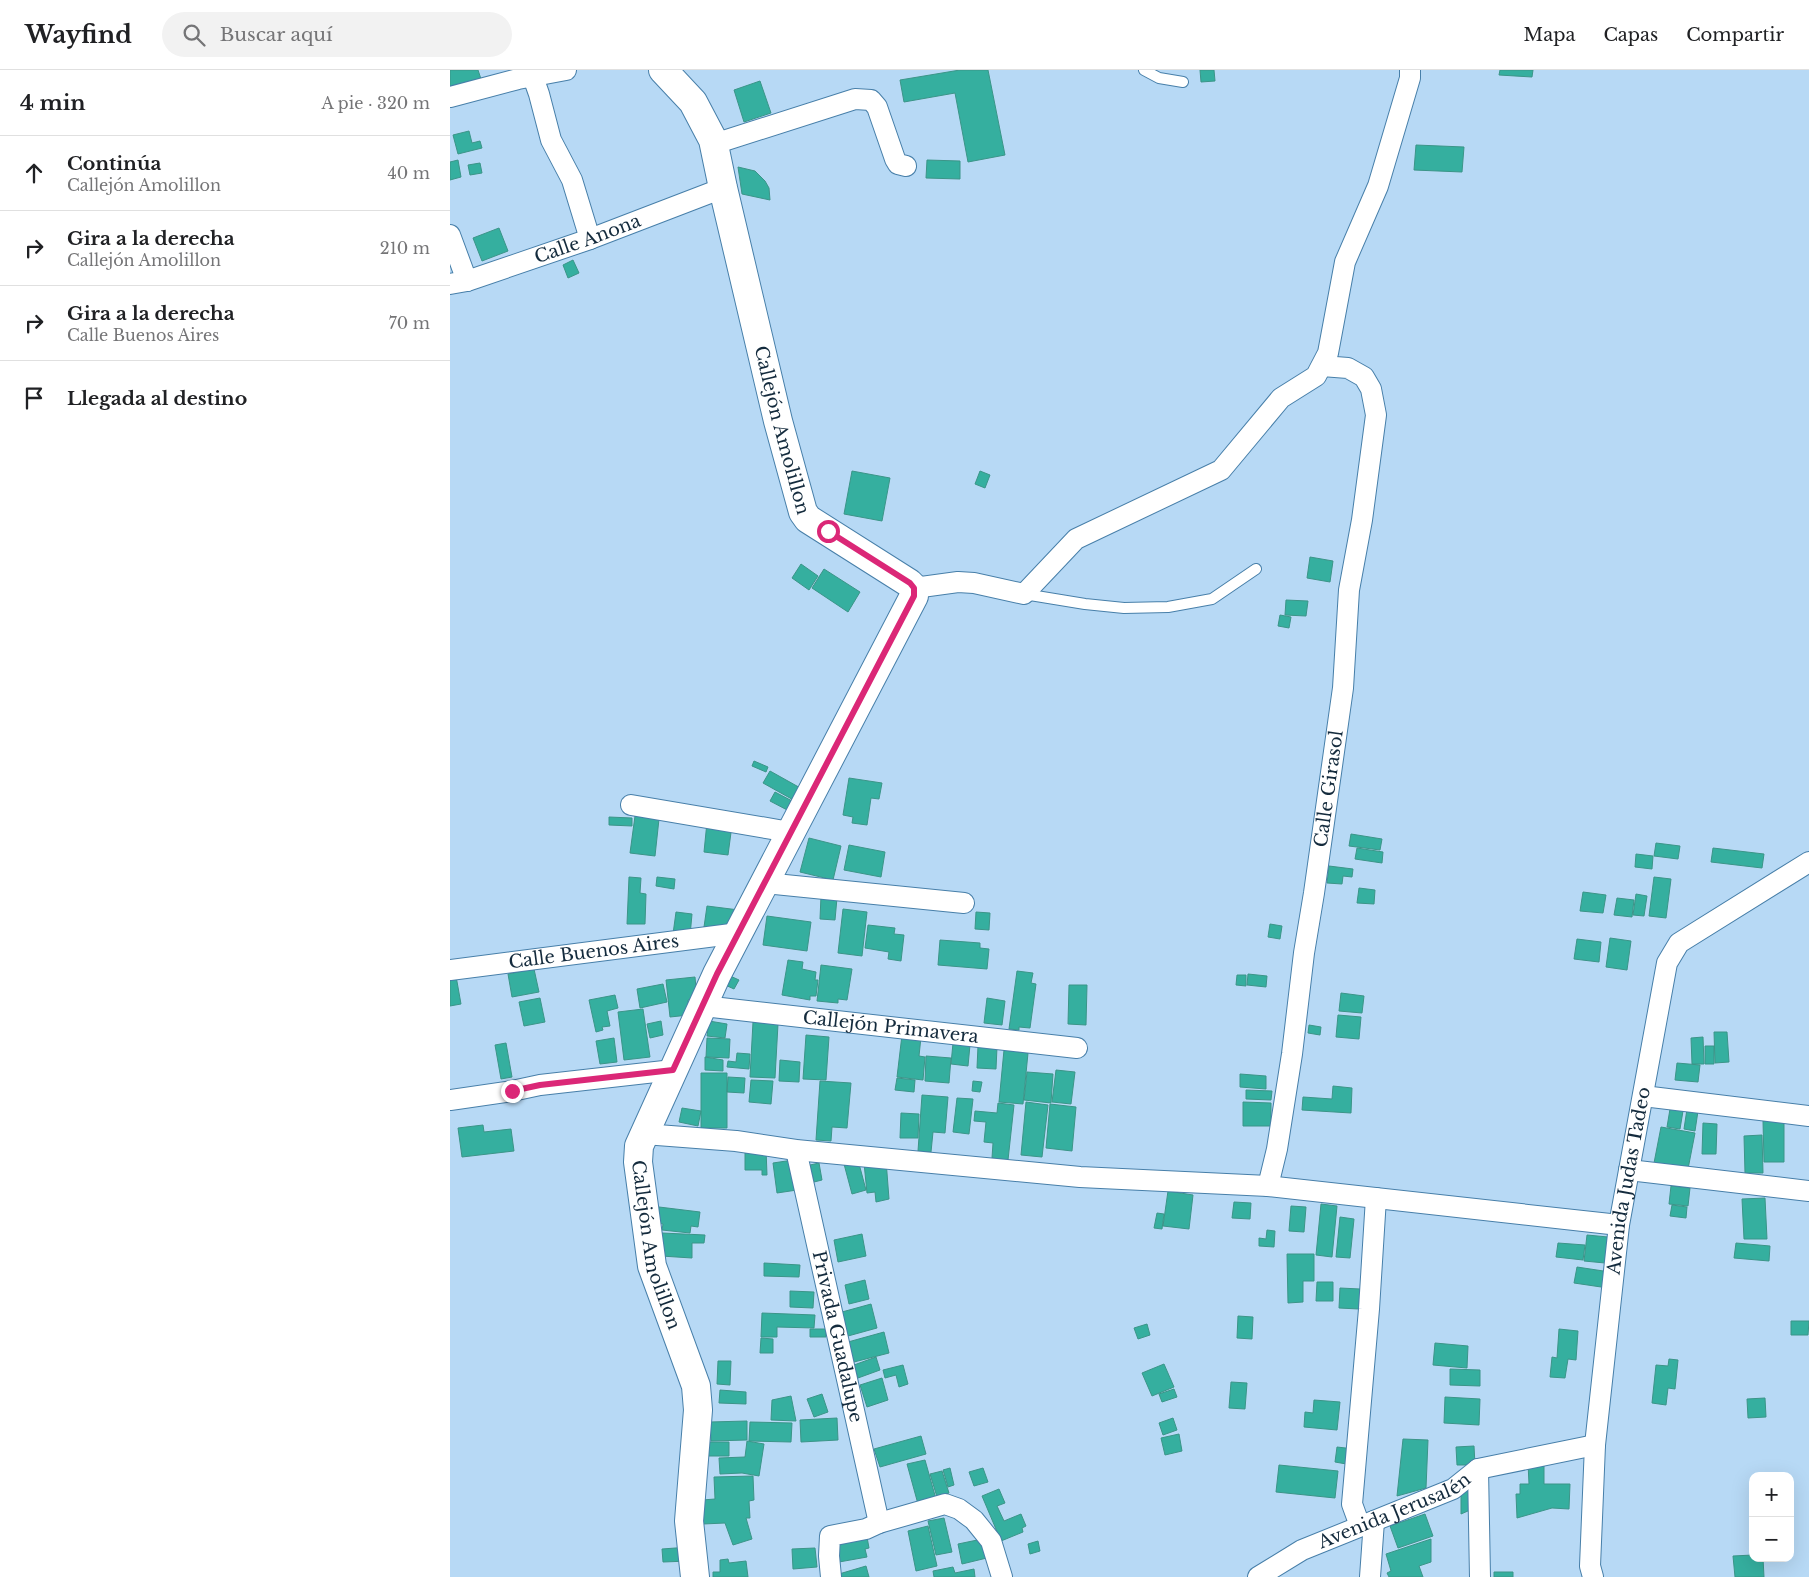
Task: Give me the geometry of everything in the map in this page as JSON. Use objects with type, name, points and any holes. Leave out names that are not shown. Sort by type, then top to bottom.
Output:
[{"type":"street","points":[[450,97],[533,76],[566,70]]},
{"type":"street","name":"Callejón Amolillon","points":[[663,70],[693,102],[714,144],[778,421],[802,512],[808,520],[910,583],[914,588],[914,596],[738,933],[639,1146],[638,1162],[652,1266],[696,1386],[698,1410],[689,1521],[695,1577]]},
{"type":"street","points":[[914,588],[958,582],[974,583],[1024,594],[1076,539],[1221,470],[1281,398],[1316,376],[1328,353],[1345,262],[1378,186],[1410,78],[1410,70]]},
{"type":"street","points":[[533,76],[551,140],[572,180],[590,239]]},
{"type":"street","points":[[714,144],[855,99],[870,100],[877,107],[895,160],[898,164],[906,166]]},
{"type":"street","name":"Calle Anona","points":[[459,282],[590,239],[723,188]]},
{"type":"street","points":[[450,235],[459,282]]},
{"type":"street","name":"Calle Girasol","points":[[1268,1186],[1277,1149],[1292,1054],[1304,953],[1343,688],[1349,590],[1362,520],[1376,414],[1371,389],[1364,377],[1348,368],[1322,366]]},
{"type":"street","points":[[631,805],[790,832]]},
{"type":"street","name":"Avenida Judas Tadeo","points":[[1593,1577],[1590,1566],[1595,1445],[1619,1225],[1667,963],[1679,943],[1809,862]]},
{"type":"street","points":[[765,883],[964,903]]},
{"type":"street","name":"Calle Buenos Aires","points":[[450,970],[738,933]]},
{"type":"street","name":"Callejón Primavera","points":[[703,1006],[1077,1048]]},
{"type":"street","points":[[450,1100],[540,1085],[673,1070]]},
{"type":"street","points":[[1643,1096],[1809,1116]]},
{"type":"street","points":[[644,1134],[736,1141],[796,1150],[1080,1177],[1268,1186],[1619,1225]]},
{"type":"street","name":"Privada Guadalupe","points":[[796,1150],[879,1523]]},
{"type":"street","points":[[1629,1170],[1809,1191]]},
{"type":"street","points":[[1370,1577],[1367,1523],[1352,1504],[1369,1309],[1376,1198]]},
{"type":"street","name":"Avenida Jerusalén","points":[[1258,1577],[1302,1550],[1453,1489],[1478,1469],[1595,1445]]},
{"type":"street","points":[[1478,1469],[1480,1577]]},
{"type":"street","points":[[831,1577],[830,1536],[866,1529],[879,1523],[945,1504],[959,1510],[974,1520],[991,1541],[1002,1577]]},
{"type":"lane","points":[[1144,70],[1159,78],[1183,82]]},
{"type":"lane","points":[[1024,594],[1124,608],[1168,607],[1212,599],[1256,569]]},
{"type":"building","points":[[450,70],[478,70],[481,79],[450,89]]},
{"type":"building","points":[[960,70],[988,70],[1005,155],[968,162],[955,93],[904,102],[900,80]]},
{"type":"building","points":[[1200,70],[1214,70],[1215,81],[1201,82]]},
{"type":"building","points":[[1500,70],[1533,70],[1532,77],[1499,75]]},
{"type":"building","points":[[760,81],[771,113],[744,122],[734,90]]},
{"type":"building","points":[[469,131],[472,143],[480,141],[482,148],[458,154],[453,135]]},
{"type":"building","points":[[1416,145],[1464,147],[1462,172],[1414,170]]},
{"type":"building","points":[[458,160],[461,177],[450,180],[450,162]]},
{"type":"building","points":[[927,160],[960,161],[960,179],[926,178]]},
{"type":"building","points":[[480,163],[482,173],[470,175],[468,165]]},
{"type":"building","points":[[738,167],[755,171],[765,181],[769,188],[770,200],[742,194]]},
{"type":"building","points":[[499,228],[508,251],[482,261],[473,238]]},
{"type":"building","points":[[573,260],[579,273],[568,278],[563,265]]},
{"type":"building","points":[[852,471],[890,478],[882,521],[844,514]]},
{"type":"building","points":[[980,471],[990,475],[985,488],[975,484]]},
{"type":"building","points":[[1310,557],[1333,561],[1330,582],[1307,578]]},
{"type":"building","points":[[801,564],[818,576],[809,590],[792,578]]},
{"type":"building","points":[[824,569],[860,592],[848,612],[812,588]]},
{"type":"building","points":[[1286,600],[1308,601],[1306,616],[1285,615]]},
{"type":"building","points":[[1280,615],[1291,617],[1289,628],[1278,626]]},
{"type":"building","points":[[754,761],[768,767],[766,772],[752,766]]},
{"type":"building","points":[[770,771],[804,790],[797,802],[763,783]]},
{"type":"building","points":[[849,778],[882,783],[879,799],[871,798],[867,825],[852,823],[853,817],[843,815]]},
{"type":"building","points":[[775,792],[796,803],[791,812],[770,801]]},
{"type":"building","points":[[635,816],[659,819],[655,856],[630,853]]},
{"type":"building","points":[[609,817],[632,818],[632,826],[609,825]]},
{"type":"building","points":[[707,822],[732,825],[728,855],[704,852]]},
{"type":"building","points":[[1351,834],[1382,839],[1380,850],[1349,846]]},
{"type":"building","points":[[809,838],[841,846],[833,880],[800,872]]},
{"type":"building","points":[[1656,843],[1680,846],[1678,859],[1654,856]]},
{"type":"building","points":[[849,845],[885,852],[881,877],[844,870]]},
{"type":"building","points":[[1357,848],[1383,852],[1382,863],[1355,859]]},
{"type":"building","points":[[1713,848],[1764,854],[1762,868],[1711,862]]},
{"type":"building","points":[[1636,854],[1653,856],[1652,869],[1635,867]]},
{"type":"building","points":[[1329,866],[1353,869],[1352,877],[1343,876],[1342,884],[1327,883]]},
{"type":"building","points":[[629,877],[641,878],[640,893],[646,894],[645,924],[627,924]]},
{"type":"building","points":[[657,877],[675,879],[674,889],[656,886]]},
{"type":"building","points":[[1654,877],[1671,879],[1666,918],[1649,916]]},
{"type":"building","points":[[1359,888],[1375,890],[1374,904],[1357,903]]},
{"type":"building","points":[[1583,892],[1606,895],[1603,913],[1580,911]]},
{"type":"building","points":[[1636,894],[1647,896],[1644,916],[1633,915]]},
{"type":"building","points":[[821,896],[837,898],[835,920],[820,919]]},
{"type":"building","points":[[1617,898],[1634,900],[1632,917],[1614,915]]},
{"type":"building","points":[[707,906],[739,910],[736,931],[704,927]]},
{"type":"building","points":[[843,909],[867,912],[862,956],[838,953]]},
{"type":"building","points":[[676,912],[692,914],[690,936],[673,934]]},
{"type":"building","points":[[976,912],[990,913],[989,930],[975,929]]},
{"type":"building","points":[[767,916],[811,922],[807,951],[763,945]]},
{"type":"building","points":[[1270,924],[1282,926],[1280,939],[1268,937]]},
{"type":"building","points":[[868,925],[895,928],[894,934],[904,935],[901,961],[888,959],[889,952],[865,948]]},
{"type":"building","points":[[1610,938],[1631,941],[1627,970],[1606,967]]},
{"type":"building","points":[[1577,939],[1601,942],[1599,962],[1574,959]]},
{"type":"building","points":[[940,940],[980,943],[980,948],[989,949],[987,969],[938,965]]},
{"type":"building","points":[[788,960],[803,962],[802,969],[816,972],[815,980],[818,980],[816,996],[810,996],[810,1000],[782,995]]},
{"type":"building","points":[[821,965],[852,969],[847,1000],[838,999],[838,1003],[817,1001]]},
{"type":"building","points":[[534,969],[539,992],[512,997],[508,974]]},
{"type":"building","points":[[1017,971],[1033,973],[1031,983],[1036,984],[1030,1028],[1019,1027],[1019,1030],[1009,1029]]},
{"type":"building","points":[[1248,974],[1267,976],[1266,987],[1247,985]]},
{"type":"building","points":[[728,975],[739,980],[734,989],[723,984]]},
{"type":"building","points":[[1237,975],[1246,975],[1246,986],[1236,985]]},
{"type":"building","points":[[456,976],[461,1004],[450,1006],[450,977]]},
{"type":"building","points":[[695,977],[697,999],[688,1000],[689,1015],[670,1017],[666,980]]},
{"type":"building","points":[[663,984],[667,1002],[640,1008],[637,989]]},
{"type":"building","points":[[1069,985],[1087,985],[1086,1025],[1068,1024]]},
{"type":"building","points":[[1341,993],[1364,996],[1362,1013],[1339,1011]]},
{"type":"building","points":[[615,995],[618,1008],[607,1011],[610,1026],[602,1027],[603,1030],[596,1032],[589,1000]]},
{"type":"building","points":[[540,998],[545,1022],[524,1026],[519,1002]]},
{"type":"building","points":[[987,998],[1005,1001],[1002,1025],[984,1023]]},
{"type":"building","points":[[643,1009],[650,1057],[624,1060],[618,1012]]},
{"type":"building","points":[[1338,1015],[1361,1017],[1359,1039],[1336,1037]]},
{"type":"building","points":[[661,1021],[663,1035],[650,1038],[647,1024]]},
{"type":"building","points":[[709,1021],[727,1024],[725,1038],[707,1036]]},
{"type":"building","points":[[753,1022],[778,1024],[775,1078],[750,1077]]},
{"type":"building","points":[[1309,1025],[1321,1027],[1320,1035],[1308,1033]]},
{"type":"building","points":[[1714,1032],[1727,1032],[1729,1062],[1715,1063]]},
{"type":"building","points":[[806,1035],[829,1037],[826,1080],[803,1079]]},
{"type":"building","points":[[902,1035],[921,1037],[919,1056],[925,1057],[923,1080],[897,1077]]},
{"type":"building","points":[[1703,1037],[1704,1064],[1692,1064],[1691,1038]]},
{"type":"building","points":[[614,1038],[617,1062],[600,1064],[596,1041]]},
{"type":"building","points":[[707,1038],[730,1039],[729,1058],[706,1057]]},
{"type":"building","points":[[506,1043],[512,1077],[501,1079],[495,1045]]},
{"type":"building","points":[[953,1043],[970,1045],[968,1066],[951,1064]]},
{"type":"building","points":[[978,1046],[997,1047],[996,1069],[977,1068]]},
{"type":"building","points":[[1705,1046],[1714,1046],[1714,1064],[1705,1064]]},
{"type":"building","points":[[1004,1050],[1028,1053],[1023,1104],[999,1102]]},
{"type":"building","points":[[737,1053],[750,1054],[749,1069],[727,1067],[728,1061],[736,1062]]},
{"type":"building","points":[[926,1056],[951,1058],[949,1083],[925,1081]]},
{"type":"building","points":[[705,1057],[723,1060],[723,1071],[705,1070]]},
{"type":"building","points":[[780,1060],[800,1062],[799,1082],[779,1081]]},
{"type":"building","points":[[1677,1063],[1700,1065],[1698,1082],[1675,1080]]},
{"type":"building","points":[[1056,1070],[1075,1072],[1071,1104],[1052,1102]]},
{"type":"building","points":[[1027,1072],[1053,1074],[1051,1103],[1024,1100]]},
{"type":"building","points":[[701,1073],[727,1073],[727,1128],[701,1128]]},
{"type":"building","points":[[1240,1074],[1266,1076],[1266,1089],[1240,1087]]},
{"type":"building","points":[[728,1077],[745,1078],[744,1093],[727,1092]]},
{"type":"building","points":[[897,1078],[915,1080],[914,1092],[895,1090]]},
{"type":"building","points":[[751,1080],[773,1081],[771,1104],[749,1102]]},
{"type":"building","points":[[820,1081],[851,1083],[847,1128],[832,1127],[831,1141],[816,1140]]},
{"type":"building","points":[[973,1081],[982,1082],[980,1092],[972,1091]]},
{"type":"building","points":[[1333,1086],[1352,1088],[1351,1113],[1302,1110],[1303,1097],[1332,1099]]},
{"type":"building","points":[[1246,1090],[1272,1091],[1271,1100],[1246,1099]]},
{"type":"building","points":[[922,1095],[948,1097],[945,1133],[933,1132],[931,1152],[918,1151]]},
{"type":"building","points":[[957,1098],[973,1099],[969,1134],[953,1132]]},
{"type":"building","points":[[1026,1102],[1048,1105],[1042,1157],[1021,1155]]},
{"type":"building","points":[[1243,1102],[1271,1103],[1271,1126],[1243,1126]]},
{"type":"building","points":[[998,1103],[1014,1105],[1008,1160],[992,1158],[993,1143],[984,1142],[986,1122],[974,1121],[975,1111],[997,1113]]},
{"type":"building","points":[[1671,1103],[1684,1105],[1680,1129],[1667,1127]]},
{"type":"building","points":[[1050,1104],[1076,1107],[1072,1151],[1046,1148]]},
{"type":"building","points":[[682,1108],[701,1111],[698,1126],[679,1122]]},
{"type":"building","points":[[1687,1109],[1698,1111],[1695,1131],[1684,1129]]},
{"type":"building","points":[[901,1113],[919,1114],[918,1138],[900,1138]]},
{"type":"building","points":[[1763,1121],[1784,1121],[1784,1162],[1764,1162]]},
{"type":"building","points":[[1703,1123],[1717,1124],[1716,1154],[1702,1154]]},
{"type":"building","points":[[483,1125],[484,1132],[511,1129],[514,1151],[462,1157],[458,1128]]},
{"type":"building","points":[[1661,1127],[1695,1133],[1688,1169],[1654,1163]]},
{"type":"building","points":[[1762,1135],[1763,1173],[1745,1173],[1744,1136]]},
{"type":"building","points":[[745,1149],[766,1149],[767,1175],[762,1175],[762,1170],[745,1170]]},
{"type":"building","points":[[793,1160],[797,1190],[777,1193],[773,1163]]},
{"type":"building","points":[[858,1160],[866,1190],[852,1194],[844,1164]]},
{"type":"building","points":[[886,1160],[889,1199],[876,1202],[875,1192],[867,1193],[864,1163]]},
{"type":"building","points":[[819,1163],[822,1180],[814,1182],[810,1165]]},
{"type":"building","points":[[1671,1186],[1690,1188],[1688,1206],[1669,1204]]},
{"type":"building","points":[[1168,1191],[1193,1195],[1189,1229],[1163,1226]]},
{"type":"building","points":[[1765,1198],[1767,1239],[1744,1239],[1742,1199]]},
{"type":"building","points":[[1234,1202],[1251,1203],[1250,1219],[1232,1218]]},
{"type":"building","points":[[1321,1204],[1337,1206],[1332,1257],[1316,1255]]},
{"type":"building","points":[[1672,1205],[1687,1207],[1686,1218],[1670,1216]]},
{"type":"building","points":[[1291,1206],[1306,1207],[1304,1232],[1289,1231]]},
{"type":"building","points":[[659,1207],[700,1212],[698,1227],[691,1226],[690,1233],[662,1230],[663,1224],[657,1223]]},
{"type":"building","points":[[1157,1213],[1164,1214],[1162,1229],[1154,1228]]},
{"type":"building","points":[[1340,1217],[1354,1219],[1350,1258],[1336,1257]]},
{"type":"building","points":[[1267,1230],[1275,1231],[1274,1247],[1259,1246],[1259,1238],[1266,1239]]},
{"type":"building","points":[[662,1233],[705,1235],[704,1243],[692,1243],[692,1258],[661,1256]]},
{"type":"building","points":[[862,1234],[866,1256],[838,1262],[834,1240]]},
{"type":"building","points":[[1587,1235],[1608,1237],[1605,1263],[1584,1261]]},
{"type":"building","points":[[1558,1243],[1585,1245],[1583,1260],[1556,1257]]},
{"type":"building","points":[[1736,1243],[1770,1246],[1769,1261],[1734,1258]]},
{"type":"building","points":[[1287,1254],[1314,1254],[1314,1281],[1303,1281],[1303,1302],[1288,1303]]},
{"type":"building","points":[[764,1263],[800,1265],[799,1277],[764,1276]]},
{"type":"building","points":[[1577,1267],[1610,1272],[1608,1288],[1574,1283]]},
{"type":"building","points":[[865,1280],[869,1299],[849,1304],[845,1285]]},
{"type":"building","points":[[1317,1282],[1333,1282],[1333,1301],[1316,1301]]},
{"type":"building","points":[[1340,1288],[1360,1289],[1359,1309],[1339,1308]]},
{"type":"building","points":[[790,1291],[814,1292],[813,1308],[790,1307]]},
{"type":"building","points":[[871,1304],[877,1328],[848,1336],[842,1312]]},
{"type":"building","points":[[762,1313],[815,1315],[814,1328],[777,1327],[777,1337],[761,1337]]},
{"type":"building","points":[[1238,1316],[1253,1317],[1252,1339],[1237,1338]]},
{"type":"building","points":[[1791,1321],[1809,1321],[1808,1335],[1791,1335]]},
{"type":"building","points":[[1147,1324],[1150,1335],[1138,1339],[1134,1328]]},
{"type":"building","points":[[810,1329],[826,1329],[826,1337],[810,1337]]},
{"type":"building","points":[[1559,1329],[1578,1331],[1576,1360],[1568,1359],[1565,1378],[1550,1377],[1552,1357],[1557,1358]]},
{"type":"building","points":[[884,1332],[889,1353],[854,1362],[848,1342]]},
{"type":"building","points":[[761,1338],[773,1339],[773,1353],[760,1353]]},
{"type":"building","points":[[1435,1343],[1468,1346],[1467,1368],[1433,1365]]},
{"type":"building","points":[[876,1357],[880,1370],[858,1378],[854,1365]]},
{"type":"building","points":[[1669,1359],[1678,1360],[1675,1389],[1668,1388],[1666,1405],[1652,1403],[1656,1365],[1668,1366]]},
{"type":"building","points":[[718,1361],[731,1361],[730,1385],[717,1384]]},
{"type":"building","points":[[1164,1364],[1174,1387],[1152,1396],[1142,1373]]},
{"type":"building","points":[[903,1365],[908,1384],[899,1387],[896,1375],[885,1378],[883,1370]]},
{"type":"building","points":[[1450,1369],[1480,1370],[1480,1386],[1450,1385]]},
{"type":"building","points":[[882,1378],[888,1400],[867,1407],[860,1385]]},
{"type":"building","points":[[1231,1382],[1247,1383],[1245,1409],[1229,1408]]},
{"type":"building","points":[[1174,1389],[1177,1397],[1162,1402],[1159,1394]]},
{"type":"building","points":[[720,1390],[746,1392],[746,1404],[719,1403]]},
{"type":"building","points":[[822,1394],[828,1412],[814,1417],[807,1399]]},
{"type":"building","points":[[791,1396],[796,1421],[771,1420],[772,1400]]},
{"type":"building","points":[[1445,1397],[1480,1399],[1479,1425],[1444,1423]]},
{"type":"building","points":[[1765,1398],[1766,1417],[1748,1418],[1747,1399]]},
{"type":"building","points":[[1314,1400],[1340,1402],[1337,1430],[1304,1427],[1305,1412],[1313,1413]]},
{"type":"building","points":[[837,1418],[838,1440],[801,1442],[800,1420]]},
{"type":"building","points":[[1173,1418],[1177,1430],[1163,1435],[1159,1423]]},
{"type":"building","points":[[747,1421],[747,1440],[711,1441],[710,1422]]},
{"type":"building","points":[[750,1422],[792,1423],[791,1442],[749,1441]]},
{"type":"building","points":[[1179,1434],[1182,1451],[1165,1455],[1161,1438]]},
{"type":"building","points":[[921,1436],[926,1454],[880,1467],[874,1449]]},
{"type":"building","points":[[1403,1439],[1428,1440],[1426,1488],[1397,1496]]},
{"type":"building","points":[[747,1441],[764,1444],[759,1476],[742,1473],[720,1474],[719,1458],[745,1457]]},
{"type":"building","points":[[705,1442],[729,1442],[729,1456],[705,1456]]},
{"type":"building","points":[[1474,1446],[1475,1465],[1457,1465],[1456,1447]]},
{"type":"building","points":[[1337,1447],[1354,1449],[1352,1465],[1335,1462]]},
{"type":"building","points":[[925,1460],[936,1499],[918,1504],[907,1464]]},
{"type":"building","points":[[1528,1463],[1544,1463],[1544,1484],[1570,1484],[1569,1509],[1552,1508],[1517,1518],[1516,1494],[1520,1494],[1520,1484],[1529,1484]]},
{"type":"building","points":[[1279,1465],[1338,1471],[1335,1498],[1276,1492]]},
{"type":"building","points":[[950,1468],[954,1485],[948,1487],[943,1470]]},
{"type":"building","points":[[983,1468],[988,1482],[974,1486],[969,1472]]},
{"type":"building","points":[[942,1471],[949,1493],[937,1497],[930,1474]]},
{"type":"building","points":[[753,1476],[754,1500],[749,1501],[750,1518],[746,1518],[752,1539],[733,1545],[725,1523],[703,1524],[702,1500],[715,1499],[714,1477]]},
{"type":"building","points":[[999,1489],[1005,1503],[997,1506],[1004,1521],[1021,1514],[1026,1526],[1022,1528],[1023,1532],[1001,1541],[982,1496]]},
{"type":"building","points":[[1461,1490],[1476,1490],[1477,1507],[1461,1514]]},
{"type":"building","points":[[1425,1514],[1433,1536],[1398,1548],[1390,1526]]},
{"type":"building","points":[[944,1518],[952,1552],[936,1555],[928,1521]]},
{"type":"building","points":[[928,1526],[937,1566],[916,1571],[908,1531]]},
{"type":"building","points":[[867,1537],[869,1548],[865,1549],[867,1557],[839,1562],[836,1543]]},
{"type":"building","points":[[987,1538],[991,1557],[962,1564],[958,1544]]},
{"type":"building","points":[[1431,1539],[1431,1562],[1419,1566],[1423,1577],[1389,1577],[1387,1573],[1391,1571],[1386,1554]]},
{"type":"building","points":[[1038,1541],[1040,1551],[1030,1554],[1028,1544]]},
{"type":"building","points":[[689,1547],[689,1561],[663,1562],[662,1549]]},
{"type":"building","points":[[815,1548],[817,1567],[793,1569],[792,1549]]},
{"type":"building","points":[[1749,1555],[1749,1562],[1763,1562],[1764,1577],[1735,1577],[1733,1556]]},
{"type":"building","points":[[728,1559],[729,1563],[746,1561],[748,1577],[713,1577],[713,1572],[720,1572],[720,1560]]},
{"type":"building","points":[[866,1566],[869,1577],[839,1577],[839,1574]]},
{"type":"building","points":[[953,1567],[955,1573],[974,1569],[975,1577],[934,1577],[933,1571]]},
{"type":"building","points":[[1494,1572],[1513,1572],[1513,1577],[1494,1577]]},
{"type":"route","points":[[512,1091],[540,1085],[673,1070],[717,974],[914,596],[914,588],[910,583],[828,531]]}]
